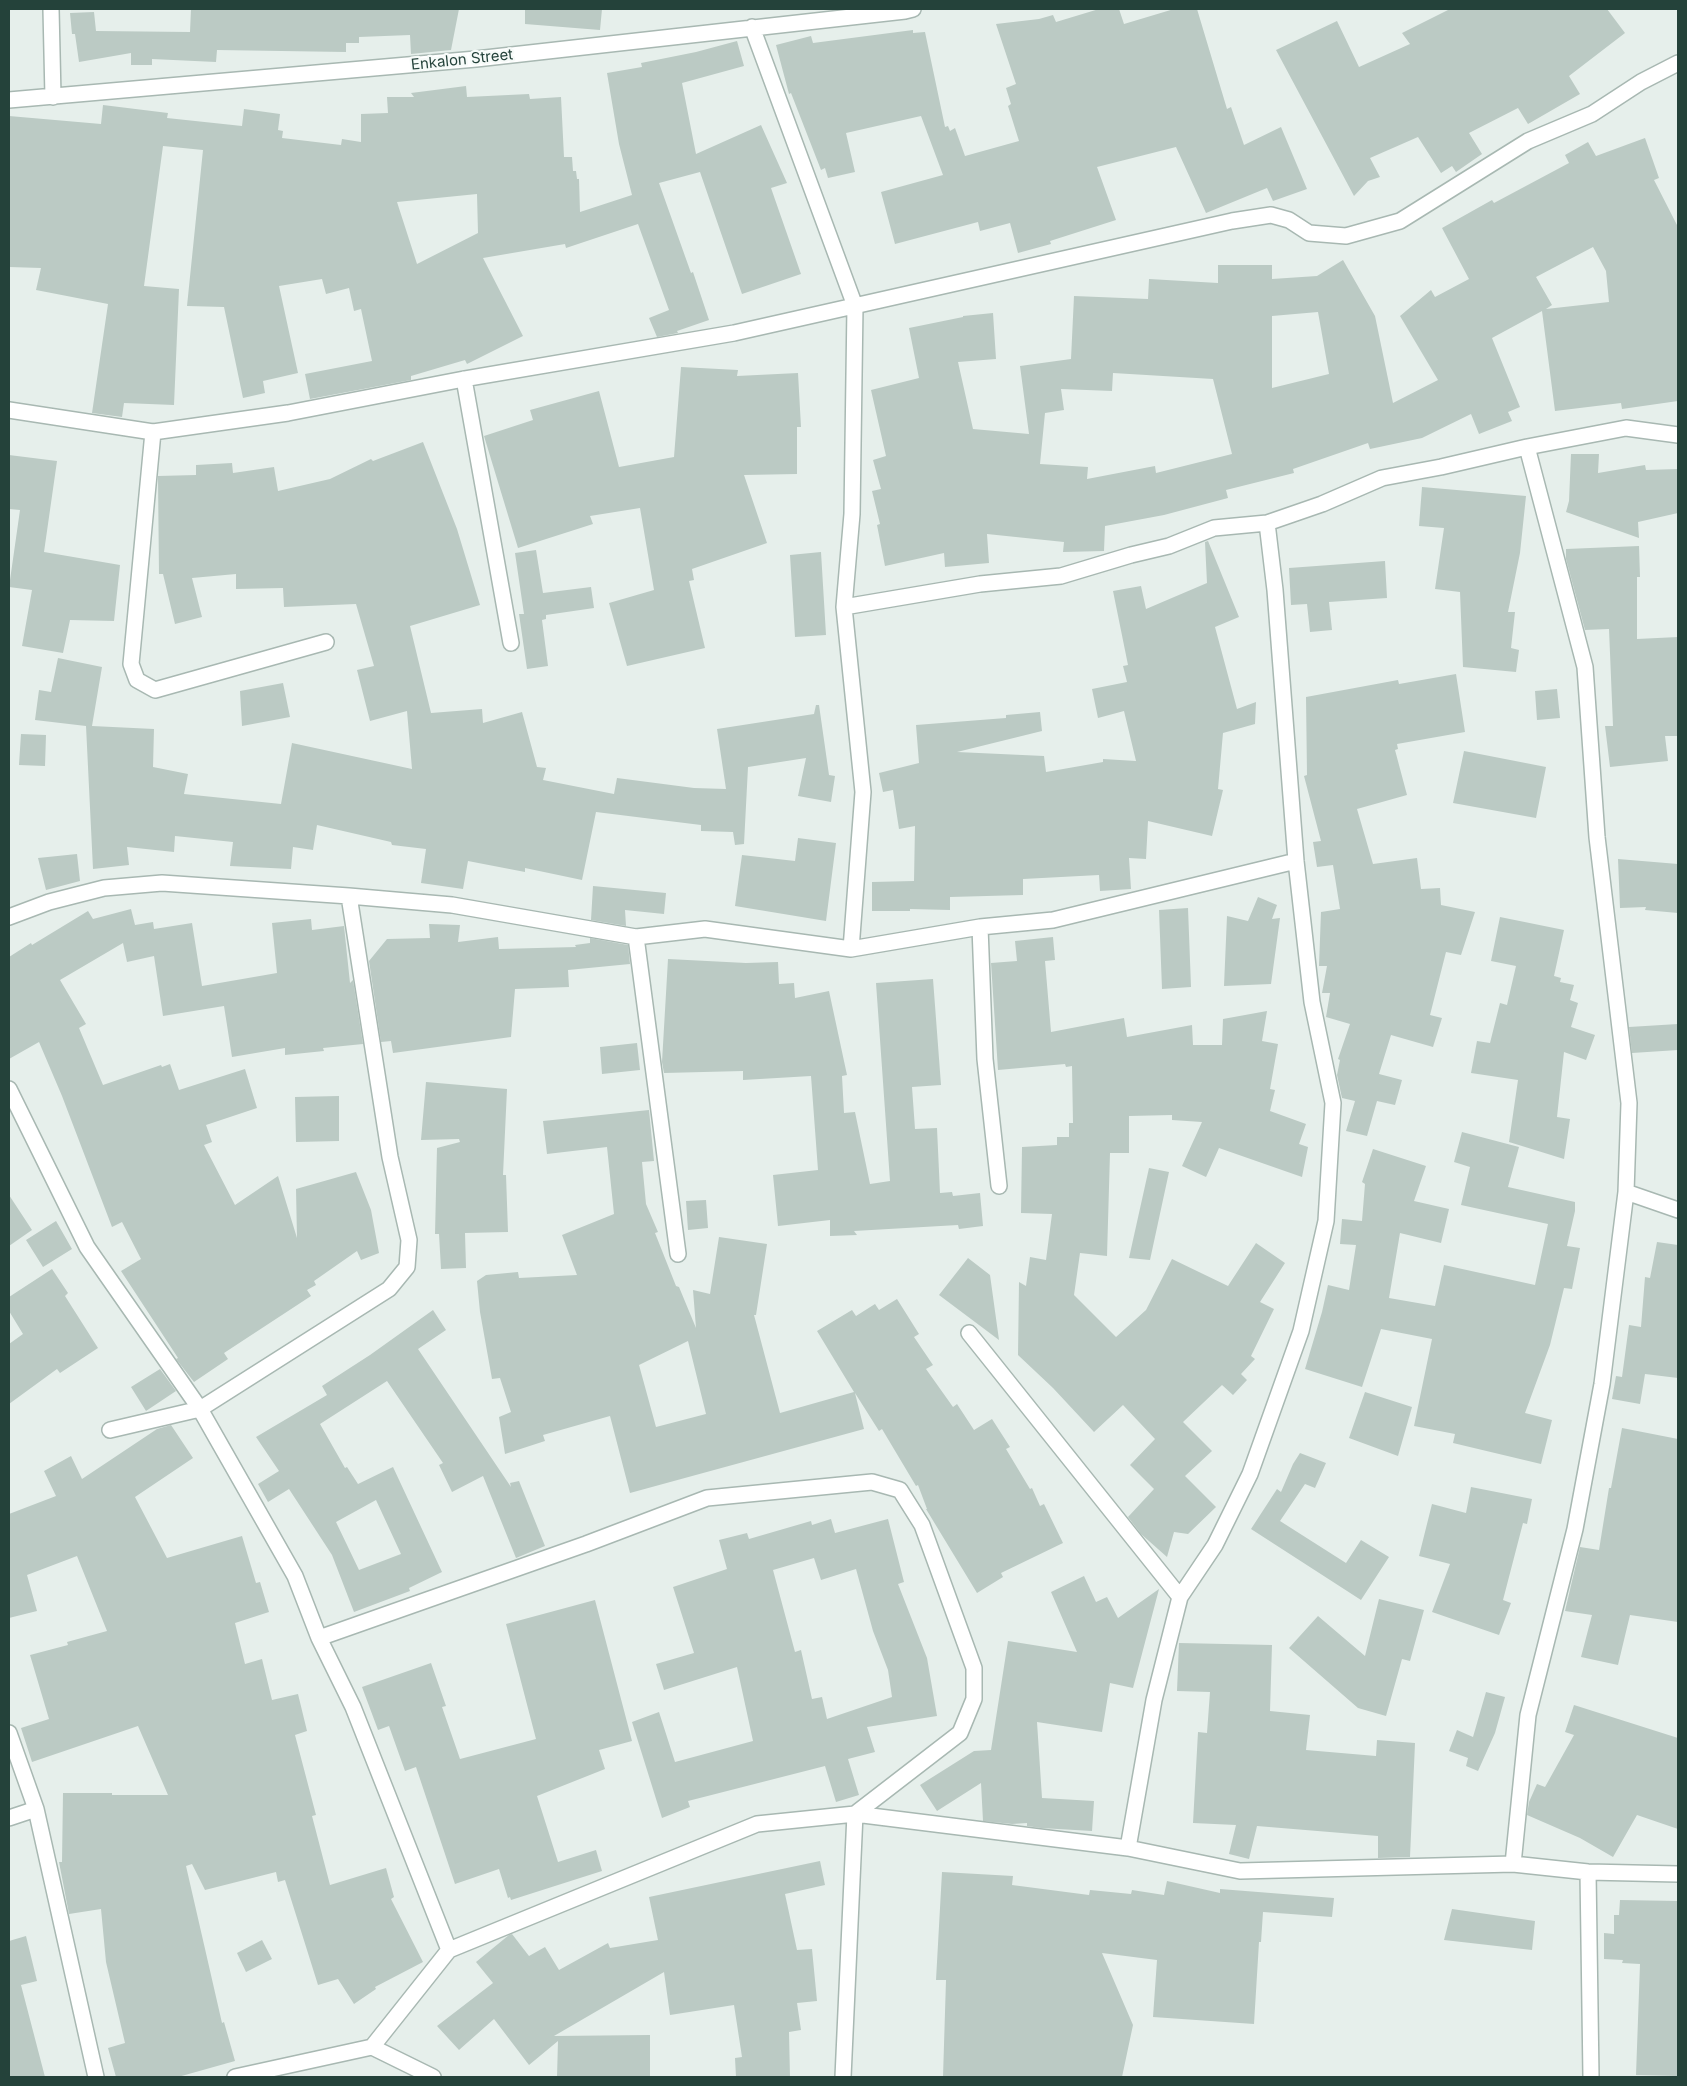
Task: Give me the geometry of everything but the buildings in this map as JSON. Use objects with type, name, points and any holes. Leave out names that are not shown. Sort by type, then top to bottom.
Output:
[{"type":"street","points":[[51,9],[53,97]]},
{"type":"street","name":"Enkalon Street","points":[[9,100],[476,59],[908,10]]},
{"type":"street","points":[[752,27],[855,306],[852,514],[844,607],[863,792],[851,949]]},
{"type":"street","points":[[9,410],[153,432],[288,413],[464,379],[734,333],[1232,221],[1271,215],[1289,220],[1309,233],[1346,236],[1400,220],[1528,140],[1592,114],[1641,82],[1678,63]]},
{"type":"street","points":[[464,379],[511,643]]},
{"type":"street","points":[[844,607],[980,584],[1061,576],[1169,546],[1214,528],[1267,523],[1322,504],[1382,478],[1441,467],[1527,447],[1626,428],[1678,435]]},
{"type":"street","points":[[153,432],[131,664],[137,680],[155,690],[326,642]]},
{"type":"street","points":[[1512,1864],[1528,1714],[1575,1528],[1602,1384],[1626,1192],[1629,1103],[1597,837],[1585,667],[1527,447]]},
{"type":"street","points":[[1128,1848],[1154,1700],[1180,1597],[1216,1545],[1250,1474],[1301,1331],[1326,1221],[1333,1103],[1312,1002],[1296,862],[1275,590],[1267,523]]},
{"type":"street","points":[[9,916],[49,902],[104,888],[162,883],[452,905],[636,937],[705,929],[851,949],[980,926],[1053,920],[1296,862]]},
{"type":"street","points":[[110,1430],[200,1409],[389,1288],[407,1266],[409,1240],[390,1157],[349,896]]},
{"type":"street","points":[[980,926],[985,1059],[998,1186]]},
{"type":"street","points":[[636,937],[678,1254]]},
{"type":"street","points":[[9,1089],[88,1247],[200,1409],[294,1576],[319,1638],[353,1707],[449,1950]]},
{"type":"street","points":[[1626,1192],[1678,1210]]},
{"type":"street","points":[[969,1333],[1180,1597]]},
{"type":"street","points":[[319,1638],[586,1544],[707,1498],[872,1482],[900,1490],[922,1525],[974,1668],[974,1699],[960,1733],[855,1814],[843,2077]]},
{"type":"street","points":[[9,1732],[36,1809],[96,2077]]},
{"type":"street","points":[[9,1818],[36,1809]]},
{"type":"street","points":[[372,2047],[449,1950],[757,1824],[855,1814],[1128,1848],[1240,1871],[1512,1864],[1588,1872],[1678,1874]]},
{"type":"street","points":[[1588,1872],[1590,2077]]},
{"type":"street","points":[[235,2077],[372,2047],[433,2077]]}]
